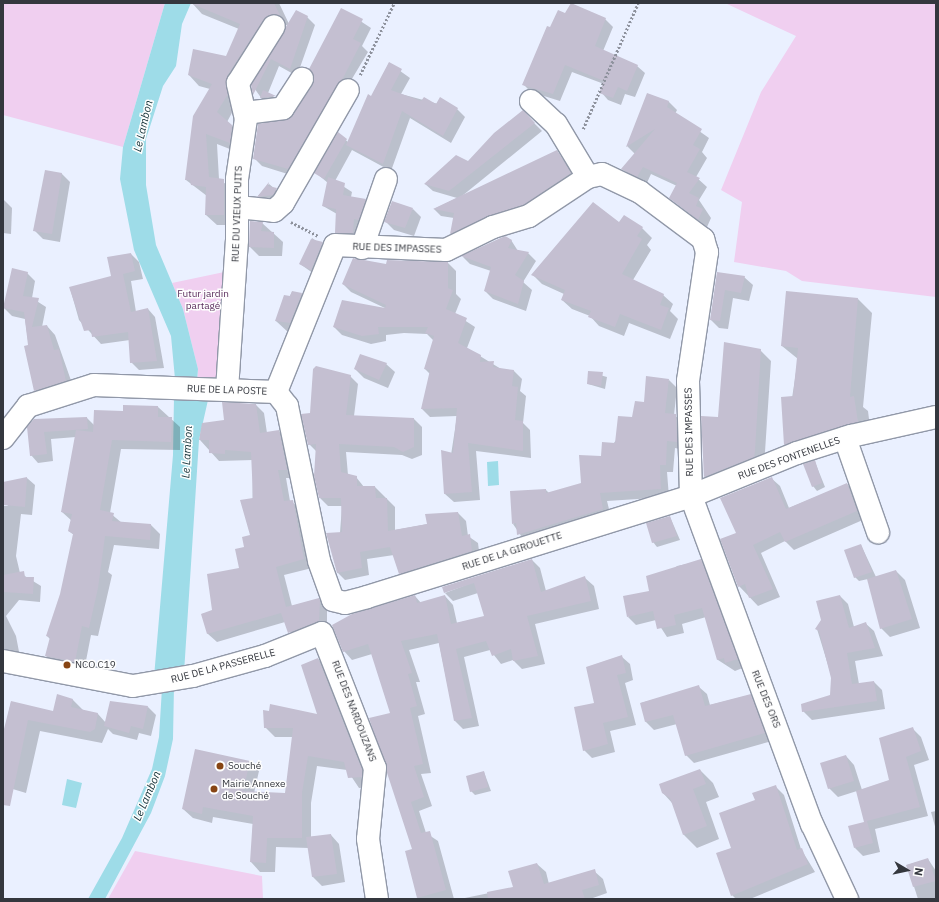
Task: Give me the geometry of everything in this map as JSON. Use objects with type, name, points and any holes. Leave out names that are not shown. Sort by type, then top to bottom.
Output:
[{"type":"street","name":"RUE DU VIEUX PUITS","points":[[217,390],[238,207],[237,179],[245,113],[238,83],[274,26]]},
{"type":"street","points":[[245,113],[283,108],[302,79]]},
{"type":"street","points":[[238,207],[274,211],[301,175],[348,90]]},
{"type":"street","points":[[531,101],[556,124],[572,153],[588,177]]},
{"type":"street","name":"RUE DES IMPASSES","points":[[335,245],[362,248],[446,250],[493,227],[529,216],[588,177],[602,174],[640,192],[703,239],[707,252],[688,381],[691,496]]},
{"type":"street","points":[[362,248],[386,179]]},
{"type":"street","points":[[276,392],[335,245]]},
{"type":"street","name":"RUE DE LA POSTE","points":[[3,438],[28,406],[73,389],[94,385],[170,386],[217,390],[276,392],[287,406],[319,561],[333,600]]},
{"type":"street","name":"RUE DES FONTENELLES","points":[[691,496],[797,453],[845,438],[936,417]]},
{"type":"street","points":[[845,438],[878,532]]},
{"type":"street","name":"RUE DE LA GIROUETTE","points":[[333,600],[345,603],[367,597],[691,496]]},
{"type":"street","name":"RUE DES ORS","points":[[691,496],[743,643],[794,769],[812,824],[847,899]]},
{"type":"street","points":[[322,633],[333,600]]},
{"type":"street","name":"RUE DE LA PASSERELLE","points":[[3,661],[106,683],[151,684],[189,677],[265,656],[322,633]]},
{"type":"street","name":"RUE DES NARDOUZANS","points":[[322,633],[375,768],[368,839],[376,899]]},
{"type":"path","points":[[348,90],[355,85],[394,3]]},
{"type":"path","points":[[572,153],[638,3]]},
{"type":"path","points":[[274,211],[335,245]]},
{"type":"green space","points":[[3,3],[165,3],[123,147],[3,115]]},
{"type":"green space","points":[[725,3],[936,3],[936,297],[802,281],[786,271],[734,262],[742,202],[721,190],[761,92],[796,36]]},
{"type":"green space","name":"Futur jardin partagé","points":[[229,271],[218,377],[197,381],[198,369],[183,309],[172,283]]},
{"type":"green space","points":[[135,851],[262,876],[263,899],[108,899]]},
{"type":"water","name":"Le Lambon","points":[[165,3],[191,3],[182,24],[176,66],[163,86],[146,139],[146,185],[156,245],[183,309],[198,369],[197,381],[175,379],[171,336],[134,250],[120,179],[123,147]]},
{"type":"water","name":"Le Lambon","points":[[174,397],[208,400],[199,440],[184,673],[174,686],[173,739],[165,776],[151,813],[105,899],[88,899],[122,838],[152,769],[159,737],[162,688],[154,677],[173,455]]},
{"type":"water","points":[[498,461],[499,485],[488,486],[487,462]]},
{"type":"water","points":[[67,779],[82,783],[76,808],[62,805]]},
{"type":"building","points":[[190,3],[274,3],[280,15],[269,15],[264,19],[227,76],[228,94],[217,112],[232,125],[230,143],[206,134],[209,177],[224,179],[224,215],[205,215],[206,187],[191,185],[190,180],[185,180],[193,116],[212,84],[188,75],[193,49],[226,56],[240,24]]},
{"type":"building","points":[[571,3],[606,18],[595,46],[638,65],[627,91],[618,87],[613,98],[599,93],[604,81],[565,65],[553,94],[522,85],[547,26],[550,27],[558,10],[565,13]]},
{"type":"building","points":[[341,8],[363,19],[353,39],[361,43],[343,78],[288,169],[253,159],[258,124],[290,118],[312,86],[313,74],[309,69]]},
{"type":"building","points":[[296,10],[308,16],[290,69],[271,59],[253,95],[251,85]]},
{"type":"building","points":[[389,62],[402,69],[391,90],[421,101],[424,97],[436,104],[440,97],[458,108],[443,136],[402,111],[383,164],[346,145],[368,94],[371,96]]},
{"type":"building","points":[[263,90],[276,96],[260,98]]},
{"type":"building","points":[[647,93],[669,101],[667,107],[702,129],[693,145],[700,149],[687,172],[700,178],[689,193],[699,198],[696,206],[703,209],[698,220],[669,198],[677,183],[643,167],[637,177],[621,169],[655,129],[626,147]]},
{"type":"building","points":[[523,110],[535,123],[449,191],[424,184],[456,155],[468,161],[494,133]]},
{"type":"building","points":[[338,132],[347,139],[324,179],[314,173]]},
{"type":"building","points":[[557,150],[571,173],[524,205],[488,216],[450,234],[454,213],[433,209]]},
{"type":"building","points":[[45,170],[62,173],[52,234],[33,231]]},
{"type":"building","points":[[328,177],[345,183],[343,195],[366,199],[359,220],[354,219],[353,233],[335,233],[336,209],[322,206]]},
{"type":"building","points":[[269,182],[268,186],[277,188],[273,195],[257,197]]},
{"type":"building","points":[[392,201],[413,208],[405,228],[384,222]]},
{"type":"building","points":[[593,202],[619,222],[624,215],[643,227],[637,236],[642,239],[622,274],[664,294],[660,305],[669,308],[661,330],[620,314],[615,327],[588,317],[591,311],[561,300],[565,290],[531,275]]},
{"type":"building","points":[[250,221],[263,222],[261,231],[274,232],[274,248],[249,247]]},
{"type":"building","points":[[505,236],[512,240],[508,248],[529,252],[515,275],[524,281],[518,304],[484,291],[491,267],[461,256]]},
{"type":"building","points":[[311,239],[323,242],[311,270],[299,264]]},
{"type":"building","points":[[131,253],[135,271],[123,274],[131,312],[148,308],[157,361],[130,363],[128,332],[92,337],[91,330],[84,331],[69,287],[111,276],[107,257]]},
{"type":"building","points":[[353,258],[386,264],[387,260],[448,262],[448,288],[453,290],[446,309],[467,318],[458,343],[481,355],[480,362],[494,361],[493,367],[514,370],[512,386],[518,387],[515,420],[523,421],[523,451],[468,443],[472,492],[444,494],[441,450],[453,453],[457,408],[421,409],[430,370],[424,369],[434,336],[425,333],[428,327],[378,327],[379,334],[362,336],[333,327],[342,300],[385,308],[386,305],[342,284]]},
{"type":"building","points":[[12,268],[28,272],[23,296],[39,298],[32,327],[47,325],[54,350],[59,349],[66,381],[34,391],[24,346],[28,345],[24,312],[3,308]]},
{"type":"building","points":[[717,272],[745,276],[741,293],[725,290],[720,321],[710,320]]},
{"type":"building","points":[[292,291],[302,293],[290,323],[275,321],[284,295],[290,296]]},
{"type":"building","points":[[786,291],[858,298],[850,397],[854,396],[858,422],[784,445],[781,397],[793,396],[798,348],[781,346]]},
{"type":"building","points":[[724,342],[761,349],[755,451],[754,457],[704,477],[701,416],[718,417]]},
{"type":"building","points":[[360,354],[387,363],[379,380],[354,369]]},
{"type":"building","points":[[316,366],[351,375],[346,415],[414,418],[414,447],[403,452],[394,447],[339,444],[341,472],[357,476],[357,486],[375,486],[376,498],[387,498],[388,531],[427,524],[425,514],[458,512],[462,536],[470,534],[472,551],[399,574],[390,547],[360,552],[362,568],[337,573],[326,533],[342,532],[341,498],[319,498],[314,476],[316,444],[308,445],[301,414],[310,413],[313,369]]},
{"type":"building","points":[[588,371],[603,372],[601,386],[587,384]]},
{"type":"building","points":[[646,376],[669,379],[665,413],[676,414],[677,442],[667,441],[666,465],[660,465],[661,489],[600,493],[603,509],[517,535],[516,523],[512,524],[510,491],[546,489],[546,493],[581,483],[579,455],[601,456],[602,442],[615,443],[618,416],[632,417],[635,401],[644,402]]},
{"type":"building","points":[[222,402],[256,404],[260,433],[279,430],[287,470],[278,470],[284,501],[293,500],[304,559],[276,567],[286,607],[319,598],[320,601],[319,621],[288,633],[281,613],[207,634],[201,614],[212,610],[207,574],[239,568],[235,549],[244,547],[242,537],[250,535],[240,500],[253,498],[251,452],[225,450],[225,454],[209,453],[209,440],[199,440],[202,423],[224,420]]},
{"type":"building","points":[[123,405],[158,406],[158,417],[172,417],[171,442],[112,440],[100,510],[114,513],[112,521],[151,524],[150,540],[105,536],[98,588],[89,628],[82,626],[75,662],[45,656],[50,637],[46,636],[60,594],[73,534],[68,531],[72,514],[61,512],[76,430],[93,432],[94,410],[123,411]]},
{"type":"building","points":[[87,417],[88,429],[44,432],[47,454],[30,456],[27,427],[34,419]]},
{"type":"building","points":[[815,460],[822,483],[812,487],[803,464]]},
{"type":"building","points":[[27,477],[25,507],[3,505],[3,482]]},
{"type":"building","points":[[772,477],[786,509],[847,483],[857,511],[785,542],[780,532],[753,545],[773,589],[749,598],[745,584],[738,587],[720,539],[736,533],[720,498]]},
{"type":"building","points":[[670,516],[677,536],[652,543],[646,523]]},
{"type":"building","points":[[861,544],[872,572],[854,578],[844,550]]},
{"type":"building","points":[[532,559],[541,592],[585,576],[591,601],[527,616],[538,656],[513,661],[511,649],[492,656],[486,641],[456,649],[472,718],[454,721],[437,634],[401,641],[412,673],[408,674],[417,706],[410,708],[423,764],[414,766],[424,797],[411,802],[421,833],[430,831],[446,890],[417,898],[405,851],[412,849],[369,718],[390,713],[368,644],[343,652],[332,625],[352,614],[415,595],[417,603],[445,595],[451,624],[484,616],[474,583],[444,593],[442,587]]},
{"type":"building","points":[[701,559],[738,659],[725,663],[724,658],[717,660],[702,608],[674,615],[676,625],[657,629],[653,611],[627,617],[623,596],[649,591],[646,576]]},
{"type":"building","points":[[896,570],[912,619],[880,629],[867,579]]},
{"type":"building","points":[[24,571],[25,577],[34,577],[33,594],[3,592],[3,575]]},
{"type":"building","points":[[840,595],[849,628],[866,622],[875,648],[847,653],[852,684],[874,681],[877,701],[802,712],[801,704],[830,695],[831,678],[819,631],[815,629],[821,620],[816,601]]},
{"type":"building","points":[[622,655],[626,673],[617,675],[628,717],[603,723],[608,744],[583,751],[574,707],[594,703],[586,667]]},
{"type":"building","points":[[318,658],[362,770],[362,777],[348,778],[344,762],[308,756],[302,793],[302,838],[267,838],[266,863],[250,862],[253,816],[203,807],[202,814],[182,809],[195,749],[250,761],[243,791],[285,793],[293,728],[264,728],[263,710],[269,711],[270,704],[317,714],[301,665]]},
{"type":"building","points":[[699,685],[705,706],[751,694],[765,733],[685,756],[673,715],[645,722],[640,703]]},
{"type":"building","points":[[57,694],[73,699],[71,707],[98,713],[95,729],[90,732],[28,720],[10,806],[3,805],[3,733],[11,701],[53,711]]},
{"type":"building","points":[[110,701],[148,706],[143,729],[131,726],[129,733],[104,726]]},
{"type":"building","points":[[913,727],[921,751],[906,757],[920,807],[867,821],[873,843],[854,848],[848,826],[864,822],[856,791],[889,780],[879,738]]},
{"type":"building","points":[[846,755],[854,781],[828,789],[820,763]]},
{"type":"building","points":[[700,769],[706,784],[693,789],[707,826],[683,835],[670,798],[662,793],[659,784]]},
{"type":"building","points":[[484,771],[488,787],[470,792],[466,776]]},
{"type":"building","points":[[776,785],[797,850],[802,848],[808,864],[731,896],[716,853],[731,848],[719,813],[755,800],[752,793]]},
{"type":"building","points":[[331,834],[337,874],[312,877],[306,837]]},
{"type":"building","points":[[928,858],[936,881],[913,887],[906,865]]},
{"type":"building","points":[[537,863],[544,884],[595,869],[599,885],[582,890],[585,899],[488,899],[487,892],[513,887],[508,871]]},
{"type":"place","name":"NCO C19","points":[[67,665]]},
{"type":"place","name":"Souché","points":[[220,766]]},
{"type":"place","name":"Mairie Annexe de Souché","points":[[214,789]]}]
